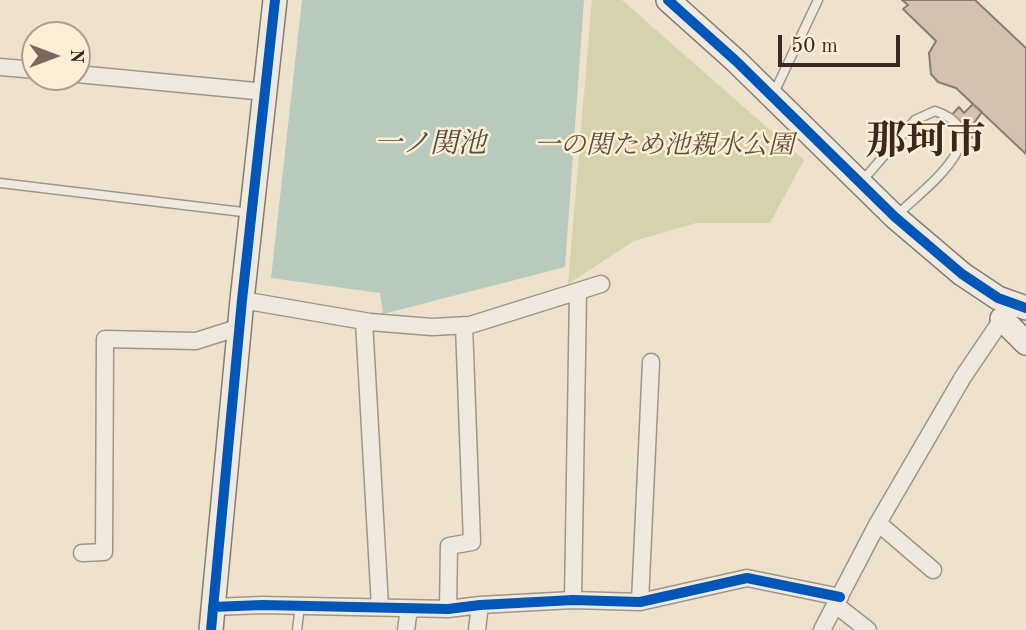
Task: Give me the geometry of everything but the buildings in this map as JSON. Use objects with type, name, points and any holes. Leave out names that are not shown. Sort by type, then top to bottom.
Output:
[{"type":"street","points":[[275,0],[242,300],[212,619],[300,606],[448,609],[573,600],[640,602],[747,578],[838,601],[868,630]]},
{"type":"street","points":[[668,0],[772,96],[895,217],[962,274],[1014,310],[1026,343]]},
{"type":"street","points":[[0,66],[21,68]]},
{"type":"street","points":[[91,75],[266,92]]},
{"type":"street","points":[[242,300],[364,321],[432,327],[464,325],[601,284]]},
{"type":"street","points":[[573,600],[578,292]]},
{"type":"street","points":[[822,630],[878,523],[963,377],[1014,310]]},
{"type":"street","points":[[364,321],[380,607]]},
{"type":"street","points":[[448,609],[449,546],[472,542],[464,325]]},
{"type":"street","points":[[82,553],[104,552],[105,339],[196,341],[240,327]]},
{"type":"street","points":[[640,602],[651,362]]},
{"type":"street","points":[[878,523],[933,570]]},
{"type":"street","points":[[477,630],[481,605]]},
{"type":"street","points":[[406,630],[409,609]]},
{"type":"lane","points":[[772,96],[818,0]]},
{"type":"lane","points":[[861,183],[915,120],[935,111],[949,116],[960,128],[963,139],[959,151],[895,217]]},
{"type":"lane","points":[[0,183],[252,213]]},
{"type":"lane","points":[[297,630],[300,606]]},
{"type":"green space","name":"一の関ため池親水公園","points":[[592,0],[622,0],[804,160],[770,223],[696,223],[634,241],[568,284]]},
{"type":"water","name":"一ノ関池","points":[[302,0],[584,0],[565,267],[383,314],[380,293],[271,278]]},
{"type":"cycle path","points":[[211,630],[242,300],[275,0]]},
{"type":"cycle path","points":[[668,0],[736,61],[895,217],[962,274],[998,298],[1026,308]]},
{"type":"cycle path","points":[[213,607],[262,605],[448,609],[573,600],[640,602],[747,578],[840,597]]},
{"type":"district","name":"那珂市","points":[[926,143]]}]
